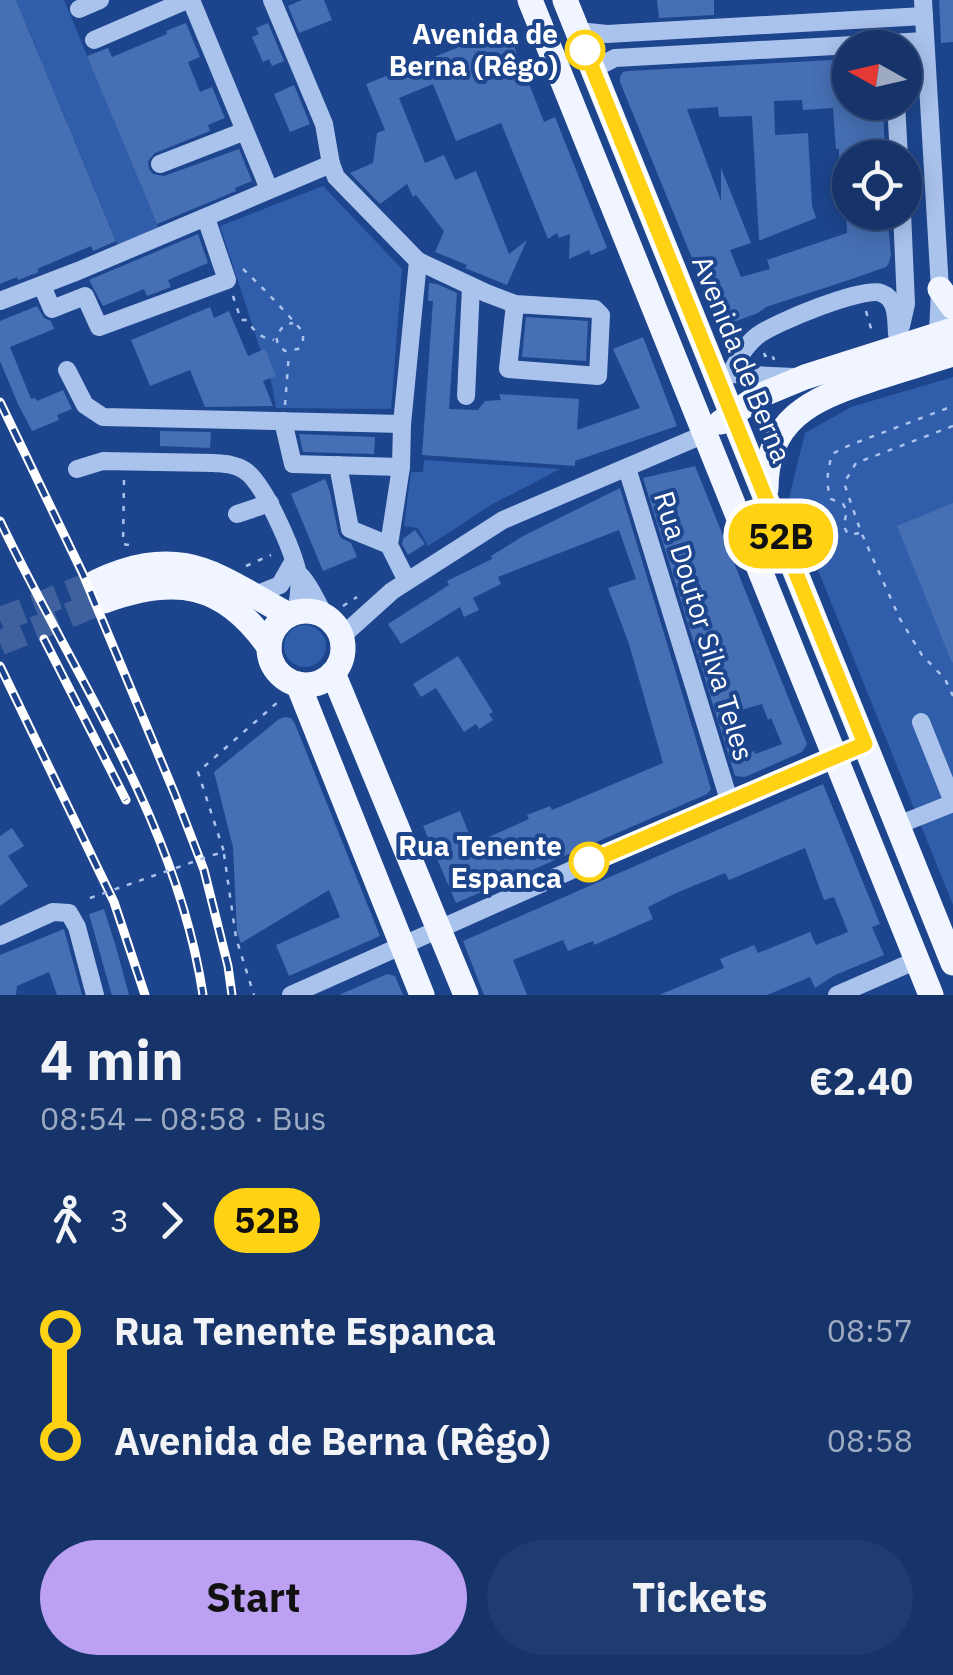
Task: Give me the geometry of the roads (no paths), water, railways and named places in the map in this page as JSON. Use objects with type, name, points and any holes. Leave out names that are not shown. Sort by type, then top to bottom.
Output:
[{"type":"main road","points":[[530,0],[931,995]]},
{"type":"main road","name":"Avenida de Berna","points":[[565,0],[724,377],[732,415],[898,826],[945,921],[953,963]]},
{"type":"main road","points":[[705,434],[759,396],[883,340],[948,339]]},
{"type":"main road","points":[[766,499],[766,467],[772,450],[799,411],[833,392],[908,367],[948,339]]},
{"type":"main road","points":[[270,647],[240,612],[195,589],[158,586],[127,592],[100,591],[134,567],[173,564],[218,574],[292,614]]},
{"type":"main road","points":[[289,692],[324,681],[334,673],[343,650],[336,621],[314,612],[292,614],[272,634],[271,660],[286,680],[289,692],[422,995]]},
{"type":"main road","points":[[334,673],[466,995]]},
{"type":"street","points":[[79,9],[100,0]]},
{"type":"street","points":[[94,40],[189,0],[269,189]]},
{"type":"street","points":[[272,0],[324,124],[336,177],[418,261],[515,304],[595,309],[600,315],[598,376],[508,369],[515,304]]},
{"type":"street","points":[[578,32],[606,34],[924,8],[937,249],[948,339]]},
{"type":"street","points":[[593,69],[614,58],[832,48]]},
{"type":"street","points":[[160,164],[245,131]]},
{"type":"street","points":[[0,302],[331,164]]},
{"type":"street","points":[[42,286],[52,309],[85,296],[100,327],[227,280],[206,218]]},
{"type":"street","points":[[883,340],[906,313],[903,230]]},
{"type":"street","points":[[904,253],[916,262],[924,262],[937,249]]},
{"type":"street","points":[[408,581],[389,545],[401,467],[418,261]]},
{"type":"street","points":[[466,396],[472,286]]},
{"type":"street","points":[[724,377],[761,333],[797,315],[867,292],[884,294],[896,314],[883,340]]},
{"type":"street","points":[[68,370],[85,405],[102,417],[402,424]]},
{"type":"street","points":[[724,377],[805,377]]},
{"type":"street","points":[[283,421],[293,464],[401,467]]},
{"type":"street","points":[[293,561],[316,602],[336,621],[392,591],[503,520],[705,434]]},
{"type":"street","points":[[77,469],[103,461],[124,461],[230,464],[246,471],[270,503],[293,561],[300,594],[292,614]]},
{"type":"street","points":[[338,466],[350,529],[389,545]]},
{"type":"street","name":"Rua Doutor Silva Teles","points":[[626,468],[729,800]]},
{"type":"street","points":[[236,514],[270,503]]},
{"type":"street","points":[[255,595],[280,585],[293,561]]},
{"type":"street","points":[[898,826],[953,802],[921,722]]},
{"type":"street","points":[[292,995],[729,800],[865,744]]},
{"type":"street","points":[[0,936],[53,912],[69,914],[78,927],[95,995]]},
{"type":"street","points":[[838,995],[917,960]]},
{"type":"tunnel","points":[[0,620],[96,582]]},
{"type":"tunnel","points":[[0,643],[104,601]]},
{"type":"railway","points":[[0,402],[83,574],[174,792],[204,870],[232,995]]},
{"type":"railway","points":[[0,521],[147,810],[190,931],[203,995]]},
{"type":"railway","points":[[44,639],[126,800]]},
{"type":"railway","points":[[0,666],[114,902],[145,995]]},
{"type":"place","name":"Avenida de Berna (Rêgo)","points":[[585,50]]},
{"type":"place","name":"Rua Tenente Espanca","points":[[589,862]]}]
